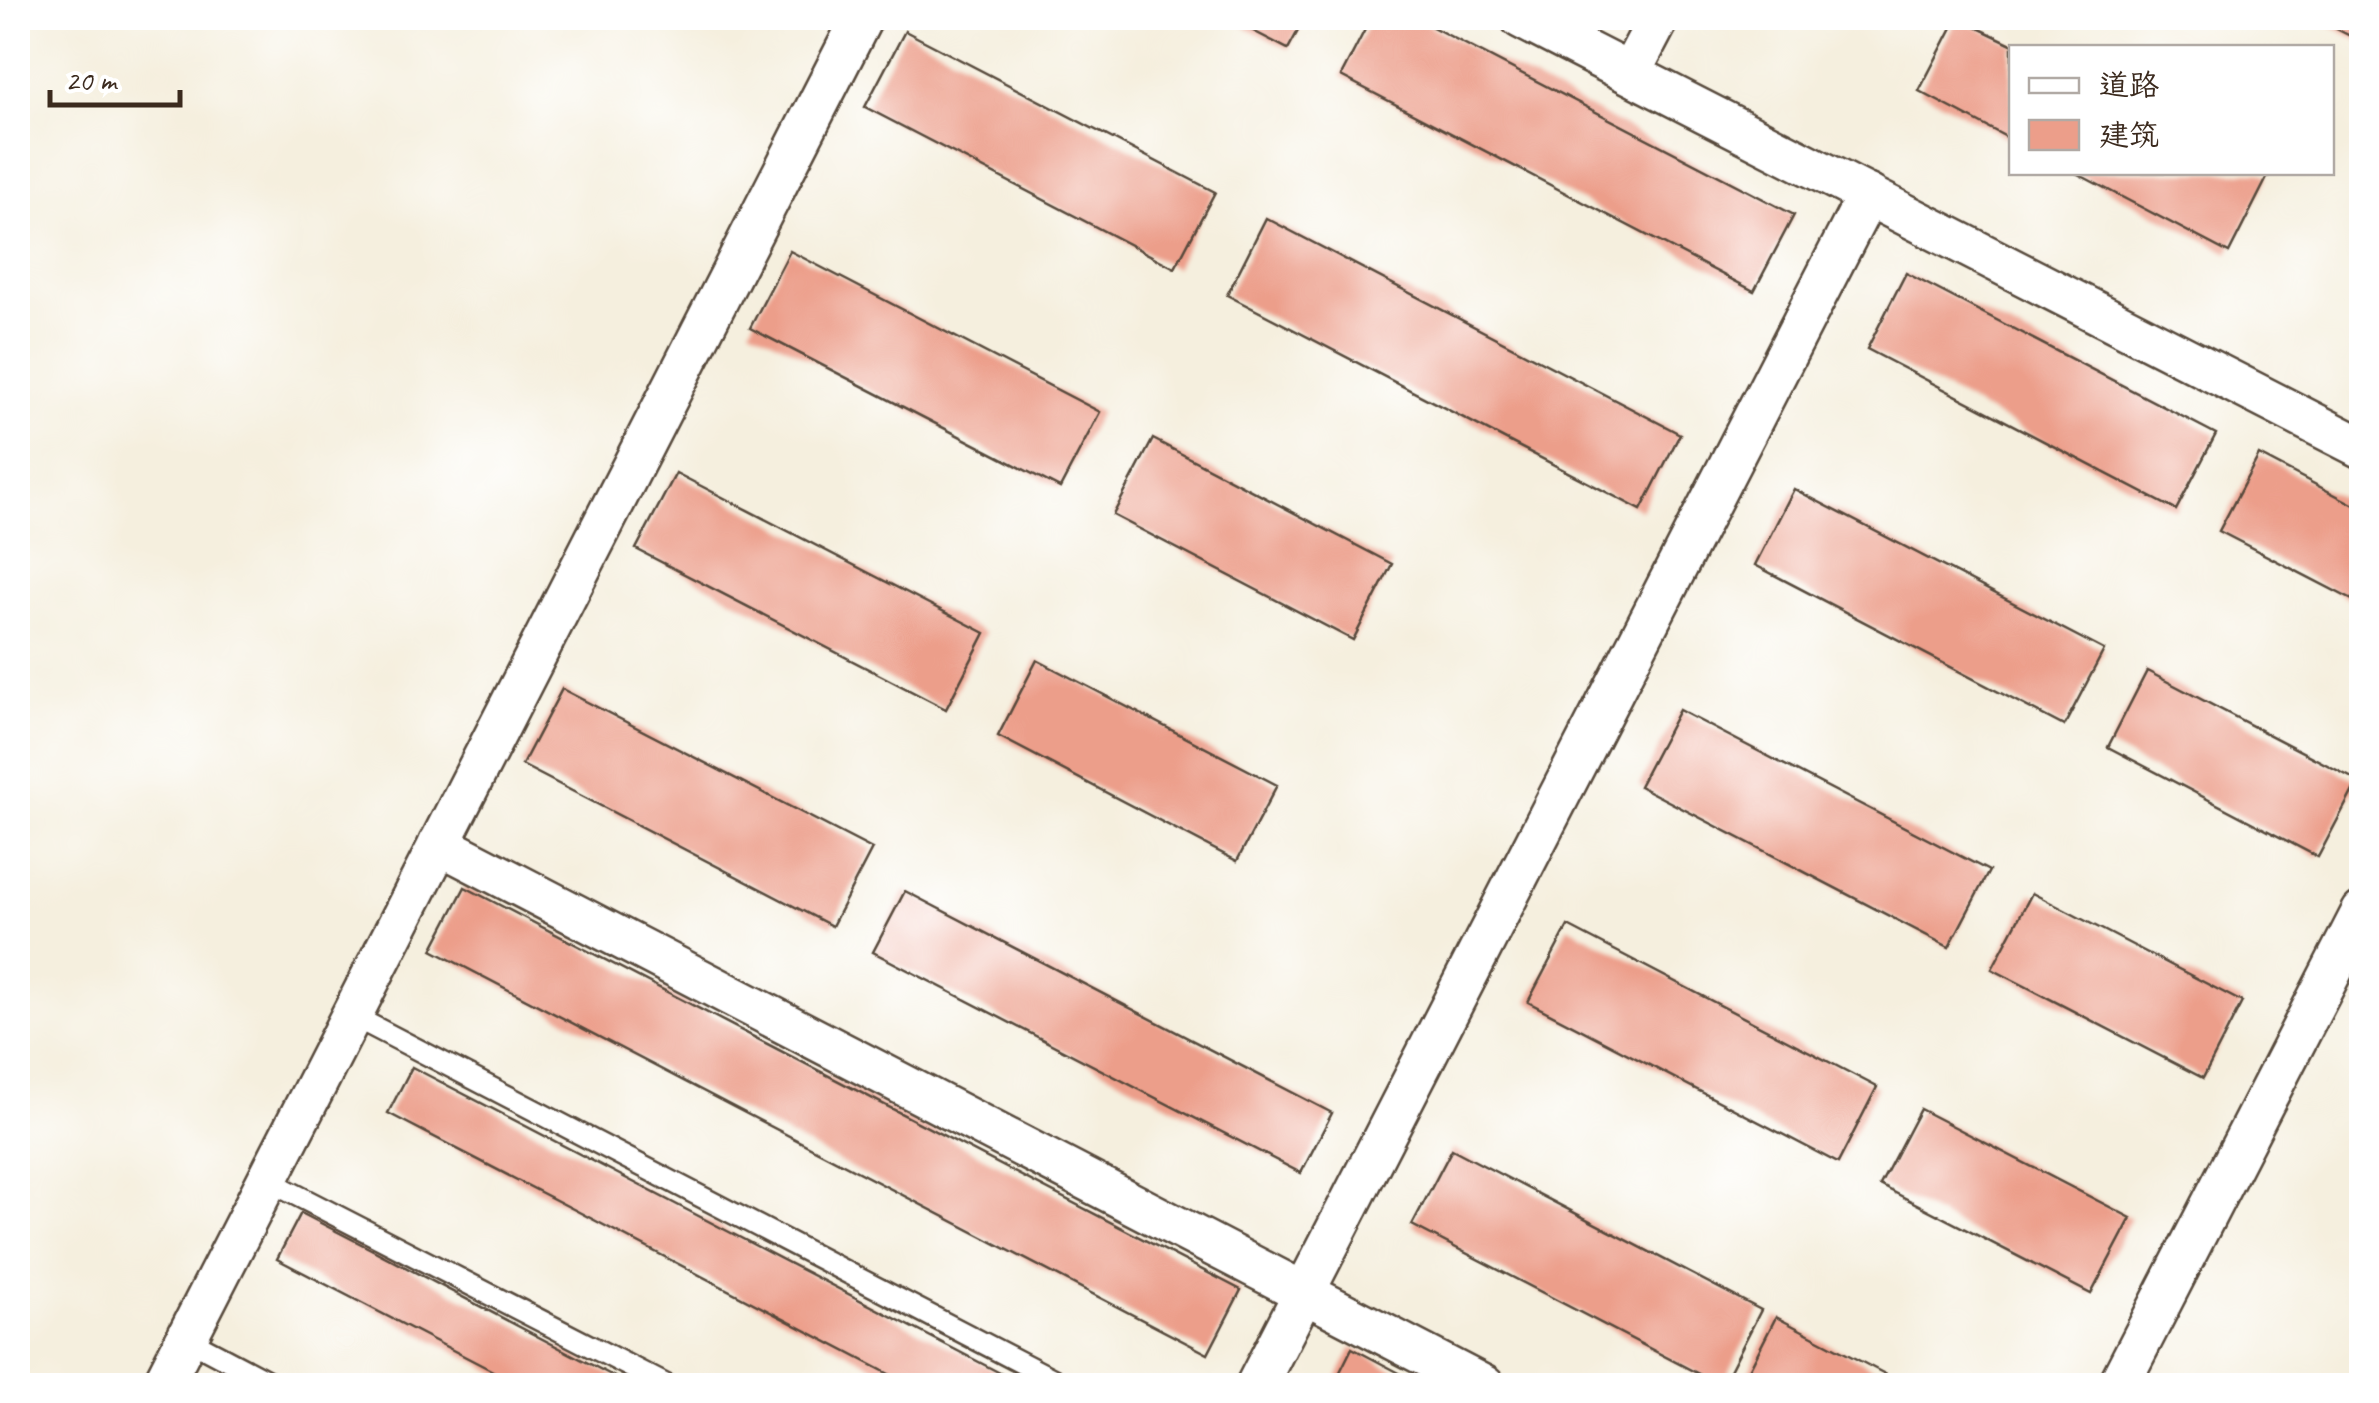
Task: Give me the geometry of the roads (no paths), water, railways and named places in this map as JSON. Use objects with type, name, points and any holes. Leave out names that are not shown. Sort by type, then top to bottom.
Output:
[{"type":"street","points":[[162,1386],[862,18]]},
{"type":"street","points":[[1521,18],[2362,448]]},
{"type":"street","points":[[1630,73],[1658,18]]},
{"type":"street","points":[[1256,1386],[1868,195]]},
{"type":"street","points":[[439,844],[1484,1386]]},
{"type":"street","points":[[2118,1386],[2362,912]]},
{"type":"lane","points":[[351,1016],[1066,1386]]},
{"type":"lane","points":[[268,1180],[668,1386]]},
{"type":"lane","points":[[186,1338],[277,1386]]}]
